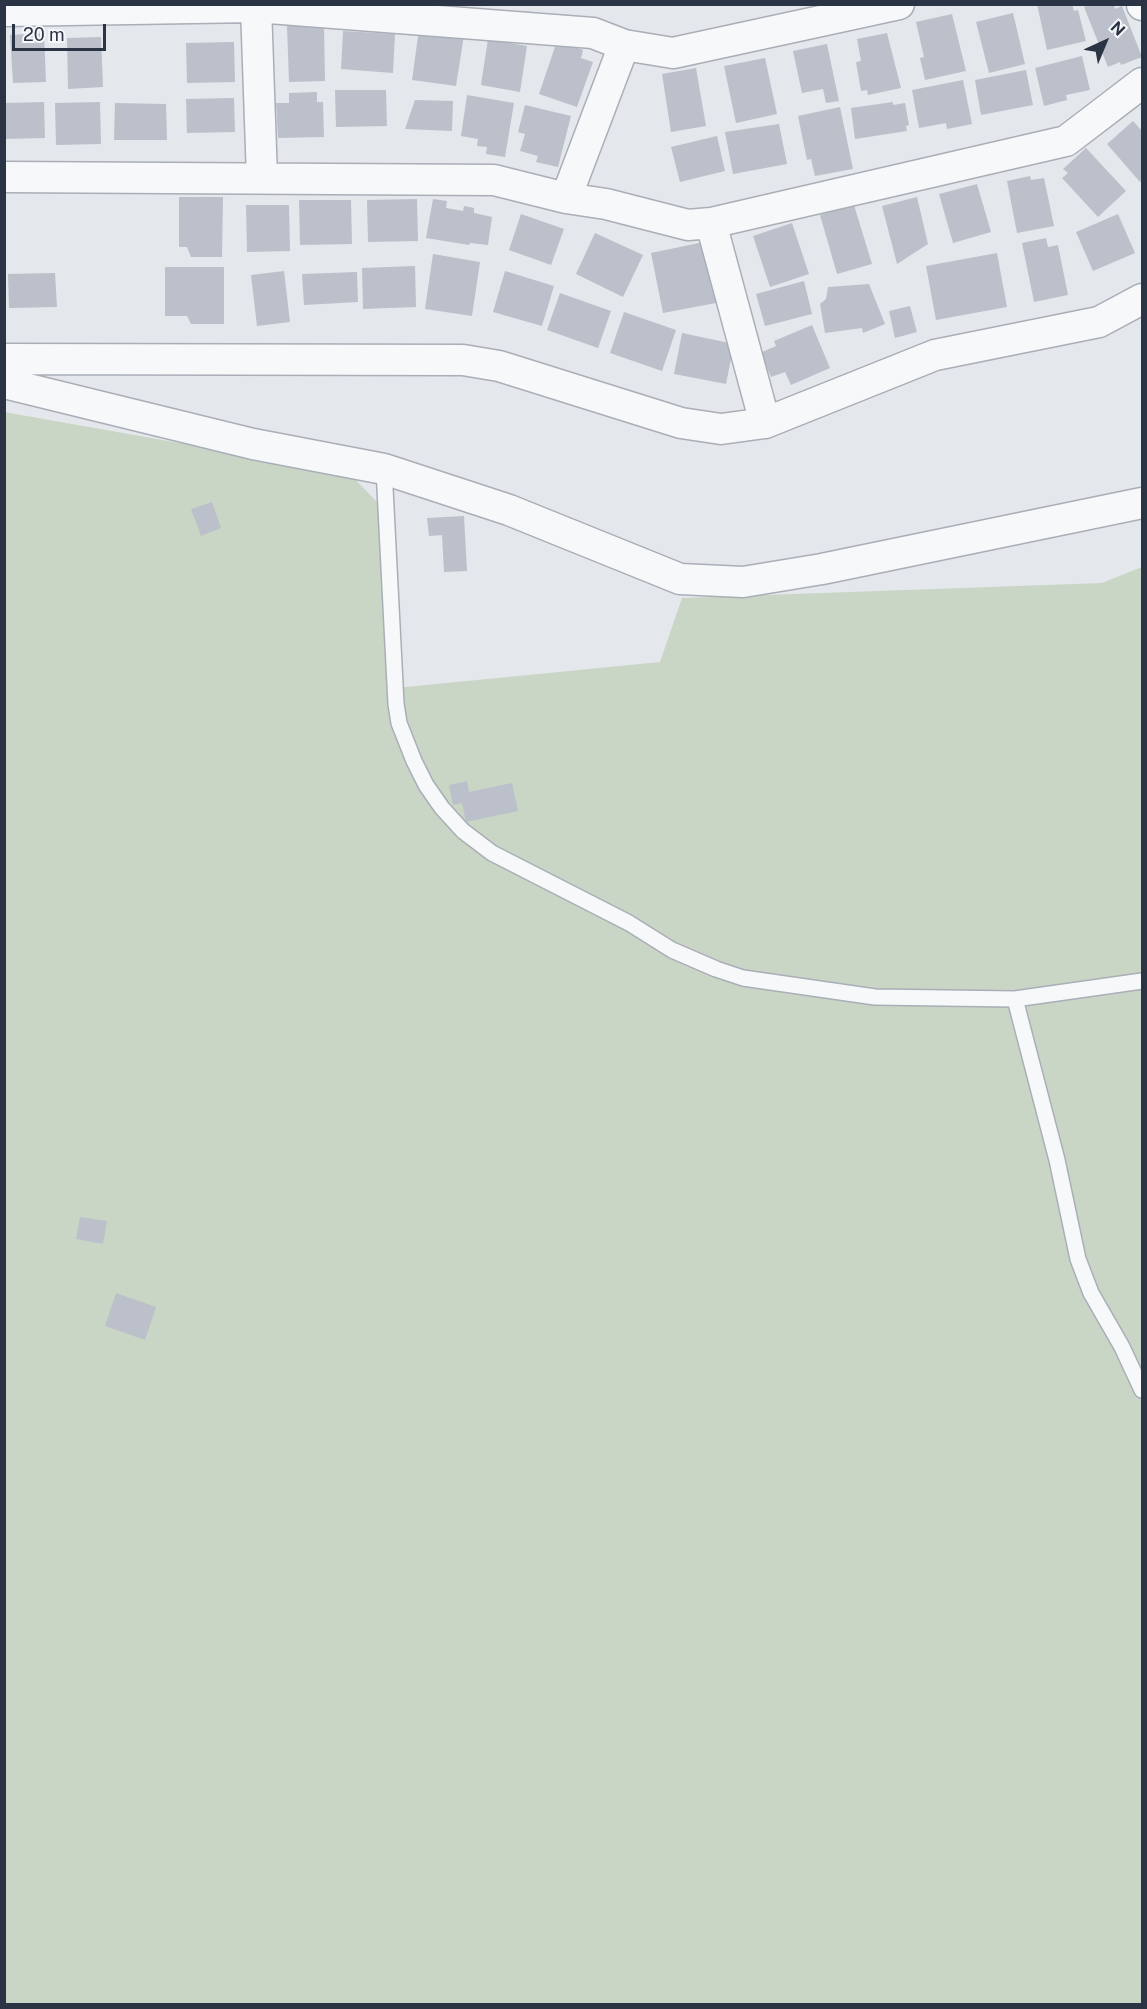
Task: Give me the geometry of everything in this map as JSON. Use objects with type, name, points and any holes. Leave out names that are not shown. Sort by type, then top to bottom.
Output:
[{"type":"street","points":[[4,11],[256,7],[593,33],[624,45],[673,53],[898,4]]},
{"type":"street","points":[[256,7],[262,178]]},
{"type":"street","points":[[566,198],[624,45]]},
{"type":"street","points":[[4,177],[494,180],[566,198],[606,204],[688,225],[711,223],[1066,141],[1143,83]]},
{"type":"street","points":[[711,223],[765,423]]},
{"type":"street","points":[[4,359],[463,360],[499,366],[681,423],[722,429],[765,423],[934,355],[1099,322],[1143,299]]},
{"type":"street","points":[[4,383],[253,444],[384,469],[509,510],[680,579],[743,582],[822,569],[1143,503]]},
{"type":"lane","points":[[384,469],[396,704],[399,723],[405,742],[426,785],[442,808],[463,831],[492,853],[629,923],[672,950],[743,978],[874,997],[1015,999],[1143,981]]},
{"type":"lane","points":[[1015,999],[1057,1160],[1078,1259],[1091,1293],[1122,1347],[1143,1390]]},
{"type":"green space","points":[[4,412],[349,473],[377,502],[396,688],[660,662],[682,598],[1102,583],[1142,567],[1142,2004],[5,2004]]},
{"type":"building","points":[[1037,4],[1072,4],[1074,11],[1078,10],[1086,41],[1047,50]]},
{"type":"building","points":[[1091,4],[1114,4],[1115,9],[1122,6],[1142,57],[1108,67],[1084,7]]},
{"type":"building","points":[[1013,13],[1025,64],[989,73],[976,22]]},
{"type":"building","points":[[952,14],[966,71],[925,80],[920,58],[924,57],[916,22]]},
{"type":"building","points":[[420,22],[465,29],[456,86],[412,80]]},
{"type":"building","points":[[287,26],[324,26],[325,81],[289,82]]},
{"type":"building","points":[[343,31],[395,34],[393,73],[341,69]]},
{"type":"building","points":[[44,33],[46,82],[13,83],[10,35]]},
{"type":"building","points":[[887,33],[901,88],[868,95],[867,90],[861,91],[856,62],[861,61],[857,39]]},
{"type":"building","points":[[101,37],[103,87],[68,89],[67,38]]},
{"type":"building","points":[[488,39],[527,46],[520,92],[481,85]]},
{"type":"building","points":[[557,41],[583,50],[581,58],[593,62],[577,107],[539,94]]},
{"type":"building","points":[[234,42],[235,82],[187,83],[186,43]]},
{"type":"building","points":[[827,44],[839,101],[826,103],[823,89],[802,93],[793,51]]},
{"type":"building","points":[[1082,56],[1090,90],[1066,95],[1067,100],[1044,106],[1035,68]]},
{"type":"building","points":[[765,58],[777,114],[736,123],[724,66]]},
{"type":"building","points":[[696,68],[706,126],[671,132],[662,74]]},
{"type":"building","points":[[1026,70],[1033,105],[981,115],[975,80]]},
{"type":"building","points":[[963,80],[972,124],[947,129],[946,123],[919,128],[912,90]]},
{"type":"building","points":[[335,90],[386,90],[387,126],[336,127]]},
{"type":"building","points":[[317,92],[317,102],[323,102],[324,137],[278,138],[276,103],[289,103],[289,93]]},
{"type":"building","points":[[467,95],[514,103],[505,157],[486,154],[487,147],[477,146],[478,139],[461,136]]},
{"type":"building","points":[[234,98],[235,132],[187,133],[186,99]]},
{"type":"building","points":[[415,100],[453,101],[452,131],[405,129]]},
{"type":"building","points":[[44,102],[45,138],[4,139],[4,103]]},
{"type":"building","points":[[100,102],[101,144],[56,145],[55,103]]},
{"type":"building","points":[[893,102],[893,105],[905,103],[909,125],[906,126],[907,131],[855,139],[851,108]]},
{"type":"building","points":[[115,103],[166,104],[167,140],[114,140]]},
{"type":"building","points":[[525,105],[571,116],[558,167],[536,162],[538,156],[520,151],[525,134],[518,132]]},
{"type":"building","points":[[840,107],[853,169],[815,176],[811,159],[807,160],[798,116]]},
{"type":"building","points":[[1133,121],[1142,131],[1142,179],[1140,182],[1107,144]]},
{"type":"building","points":[[779,124],[787,164],[733,174],[725,132]]},
{"type":"building","points":[[717,136],[725,171],[680,182],[671,147]]},
{"type":"building","points":[[1086,148],[1126,191],[1098,217],[1062,178],[1068,173],[1063,169]]},
{"type":"building","points":[[1030,176],[1031,180],[1044,178],[1054,226],[1017,233],[1007,181]]},
{"type":"building","points":[[977,184],[991,232],[953,243],[939,194]]},
{"type":"building","points":[[179,197],[223,197],[222,257],[191,257],[187,247],[179,247]]},
{"type":"building","points":[[917,197],[928,244],[897,264],[882,206]]},
{"type":"building","points":[[417,199],[418,241],[368,242],[367,200]]},
{"type":"building","points":[[433,199],[447,201],[446,208],[463,211],[464,206],[474,208],[474,213],[492,217],[488,245],[470,243],[469,245],[426,238]]},
{"type":"building","points":[[299,200],[351,200],[352,244],[300,245]]},
{"type":"building","points":[[246,205],[289,205],[290,251],[247,252]]},
{"type":"building","points":[[854,205],[872,264],[837,274],[820,215]]},
{"type":"building","points":[[521,214],[564,229],[551,265],[509,250]]},
{"type":"building","points":[[1118,214],[1135,253],[1093,271],[1076,232]]},
{"type":"building","points":[[792,223],[809,274],[770,287],[753,236]]},
{"type":"building","points":[[595,233],[643,255],[623,297],[576,274]]},
{"type":"building","points":[[1046,238],[1048,247],[1058,245],[1068,295],[1034,302],[1022,243]]},
{"type":"building","points":[[704,242],[716,303],[663,313],[651,253]]},
{"type":"building","points":[[997,253],[1007,307],[936,320],[926,266]]},
{"type":"building","points":[[433,254],[480,262],[472,316],[425,309]]},
{"type":"building","points":[[415,266],[416,307],[363,309],[362,268]]},
{"type":"building","points":[[165,267],[224,267],[224,324],[191,324],[187,316],[165,316]]},
{"type":"building","points":[[284,271],[290,322],[257,326],[251,275]]},
{"type":"building","points":[[505,271],[554,286],[542,326],[493,312]]},
{"type":"building","points":[[357,272],[358,302],[304,305],[302,274]]},
{"type":"building","points":[[55,273],[57,307],[9,308],[8,274]]},
{"type":"building","points":[[804,281],[812,314],[765,326],[756,294]]},
{"type":"building","points":[[869,284],[885,324],[863,333],[862,328],[825,333],[820,304],[826,299],[828,287]]},
{"type":"building","points":[[560,293],[611,311],[598,348],[547,330]]},
{"type":"building","points":[[910,306],[917,332],[895,338],[889,311]]},
{"type":"building","points":[[624,312],[676,330],[662,371],[610,353]]},
{"type":"building","points":[[812,325],[830,368],[791,385],[785,372],[771,377],[760,353],[776,346],[774,341]]},
{"type":"building","points":[[682,333],[734,344],[726,384],[674,374]]},
{"type":"building","points":[[212,502],[221,528],[201,536],[191,509]]},
{"type":"building","points":[[464,516],[467,571],[444,572],[442,535],[429,536],[427,518]]},
{"type":"building","points":[[467,781],[469,792],[512,783],[518,811],[466,822],[462,803],[453,805],[449,785]]},
{"type":"building","points":[[80,1217],[107,1221],[103,1244],[76,1239]]},
{"type":"building","points":[[116,1293],[156,1307],[145,1340],[105,1326]]}]
